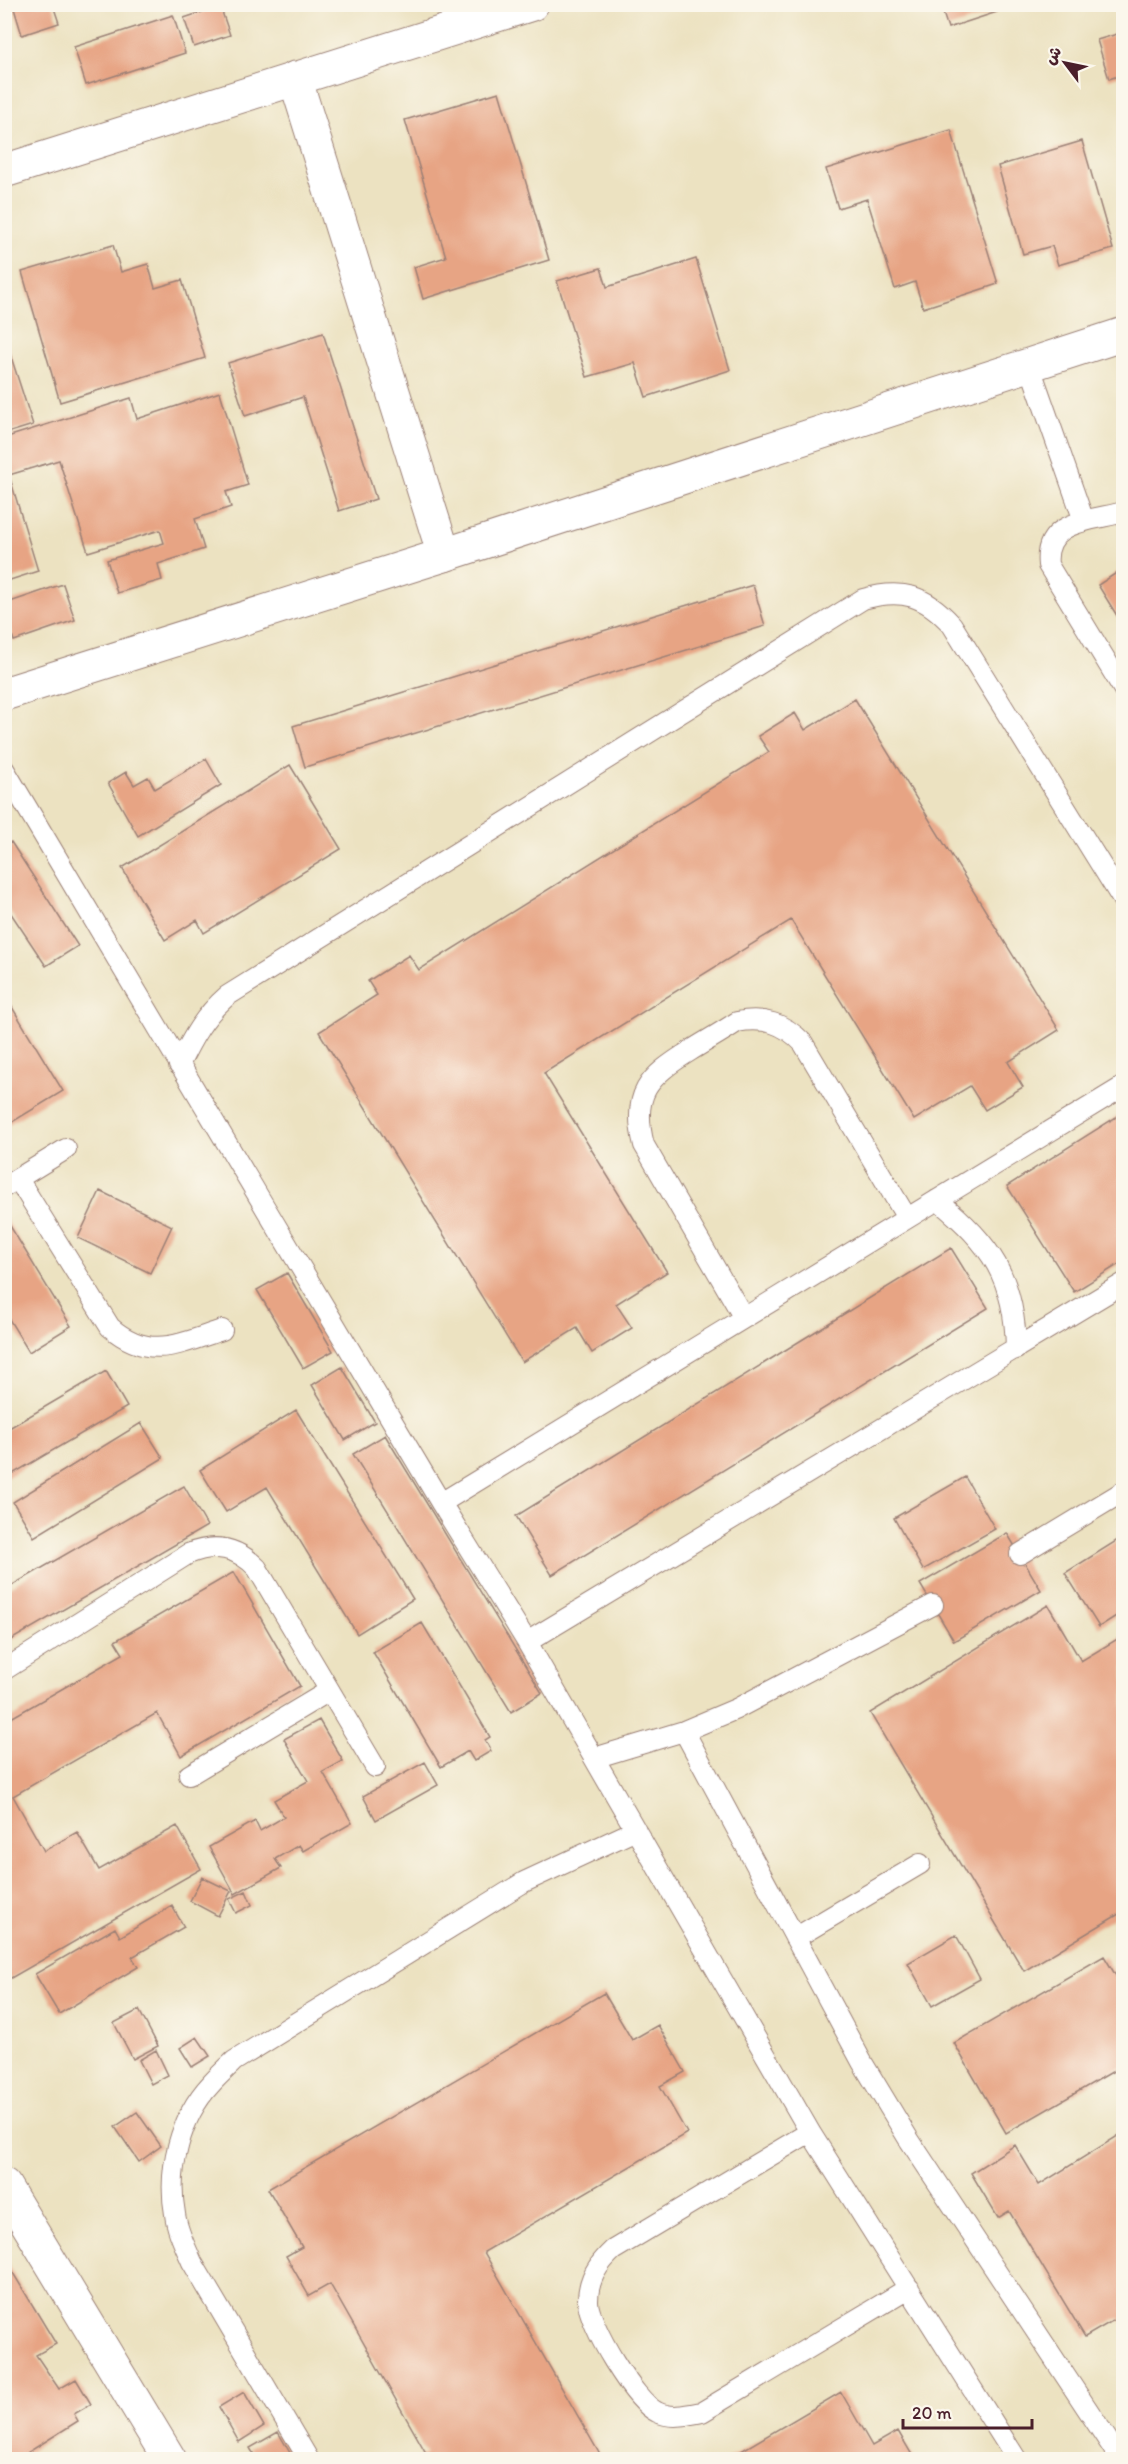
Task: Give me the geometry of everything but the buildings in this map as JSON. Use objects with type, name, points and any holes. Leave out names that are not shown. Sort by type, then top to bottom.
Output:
[{"type":"street","points":[[4,171],[532,4]]},
{"type":"street","points":[[295,78],[444,555]]},
{"type":"street","points":[[4,694],[444,555],[1124,334]]},
{"type":"street","points":[[4,2185],[170,2460]]},
{"type":"lane","points":[[1029,364],[1084,521]]},
{"type":"lane","points":[[1124,512],[1065,527],[1055,534],[1046,553],[1048,565],[1124,690]]},
{"type":"lane","points":[[179,1065],[200,1024],[227,996],[863,599],[883,594],[903,594],[922,599],[938,610],[951,625],[1124,902]]},
{"type":"lane","points":[[4,769],[441,1503],[527,1642],[810,2132],[1017,2460]]},
{"type":"lane","points":[[744,1318],[644,1145],[639,1129],[641,1104],[650,1080],[662,1068],[690,1050],[737,1022],[752,1019],[780,1025],[792,1032],[803,1043],[907,1218]]},
{"type":"lane","points":[[441,1503],[1124,1086]]},
{"type":"lane","points":[[66,1149],[11,1183],[110,1327],[137,1345],[153,1348],[170,1347],[222,1330]]},
{"type":"lane","points":[[937,1200],[976,1234],[991,1254],[1011,1300],[1016,1324],[1016,1349]]},
{"type":"lane","points":[[527,1642],[1124,1283]]},
{"type":"lane","points":[[1020,1554],[1124,1491]]},
{"type":"lane","points":[[4,1670],[188,1554],[202,1548],[218,1547],[233,1550],[247,1557],[257,1568],[375,1767]]},
{"type":"lane","points":[[594,1758],[684,1731],[736,1709],[933,1605]]},
{"type":"lane","points":[[189,1774],[329,1692]]},
{"type":"lane","points":[[684,1731],[862,2062],[908,2138],[1121,2460]]},
{"type":"lane","points":[[309,2460],[192,2262],[181,2238],[174,2213],[172,2179],[178,2146],[190,2114],[209,2085],[234,2061],[524,1882],[636,1830]]},
{"type":"lane","points":[[795,1938],[920,1864]]},
{"type":"lane","points":[[810,2132],[613,2250],[594,2273],[588,2294],[590,2317],[634,2392],[657,2412],[671,2416],[702,2412],[909,2288]]}]
